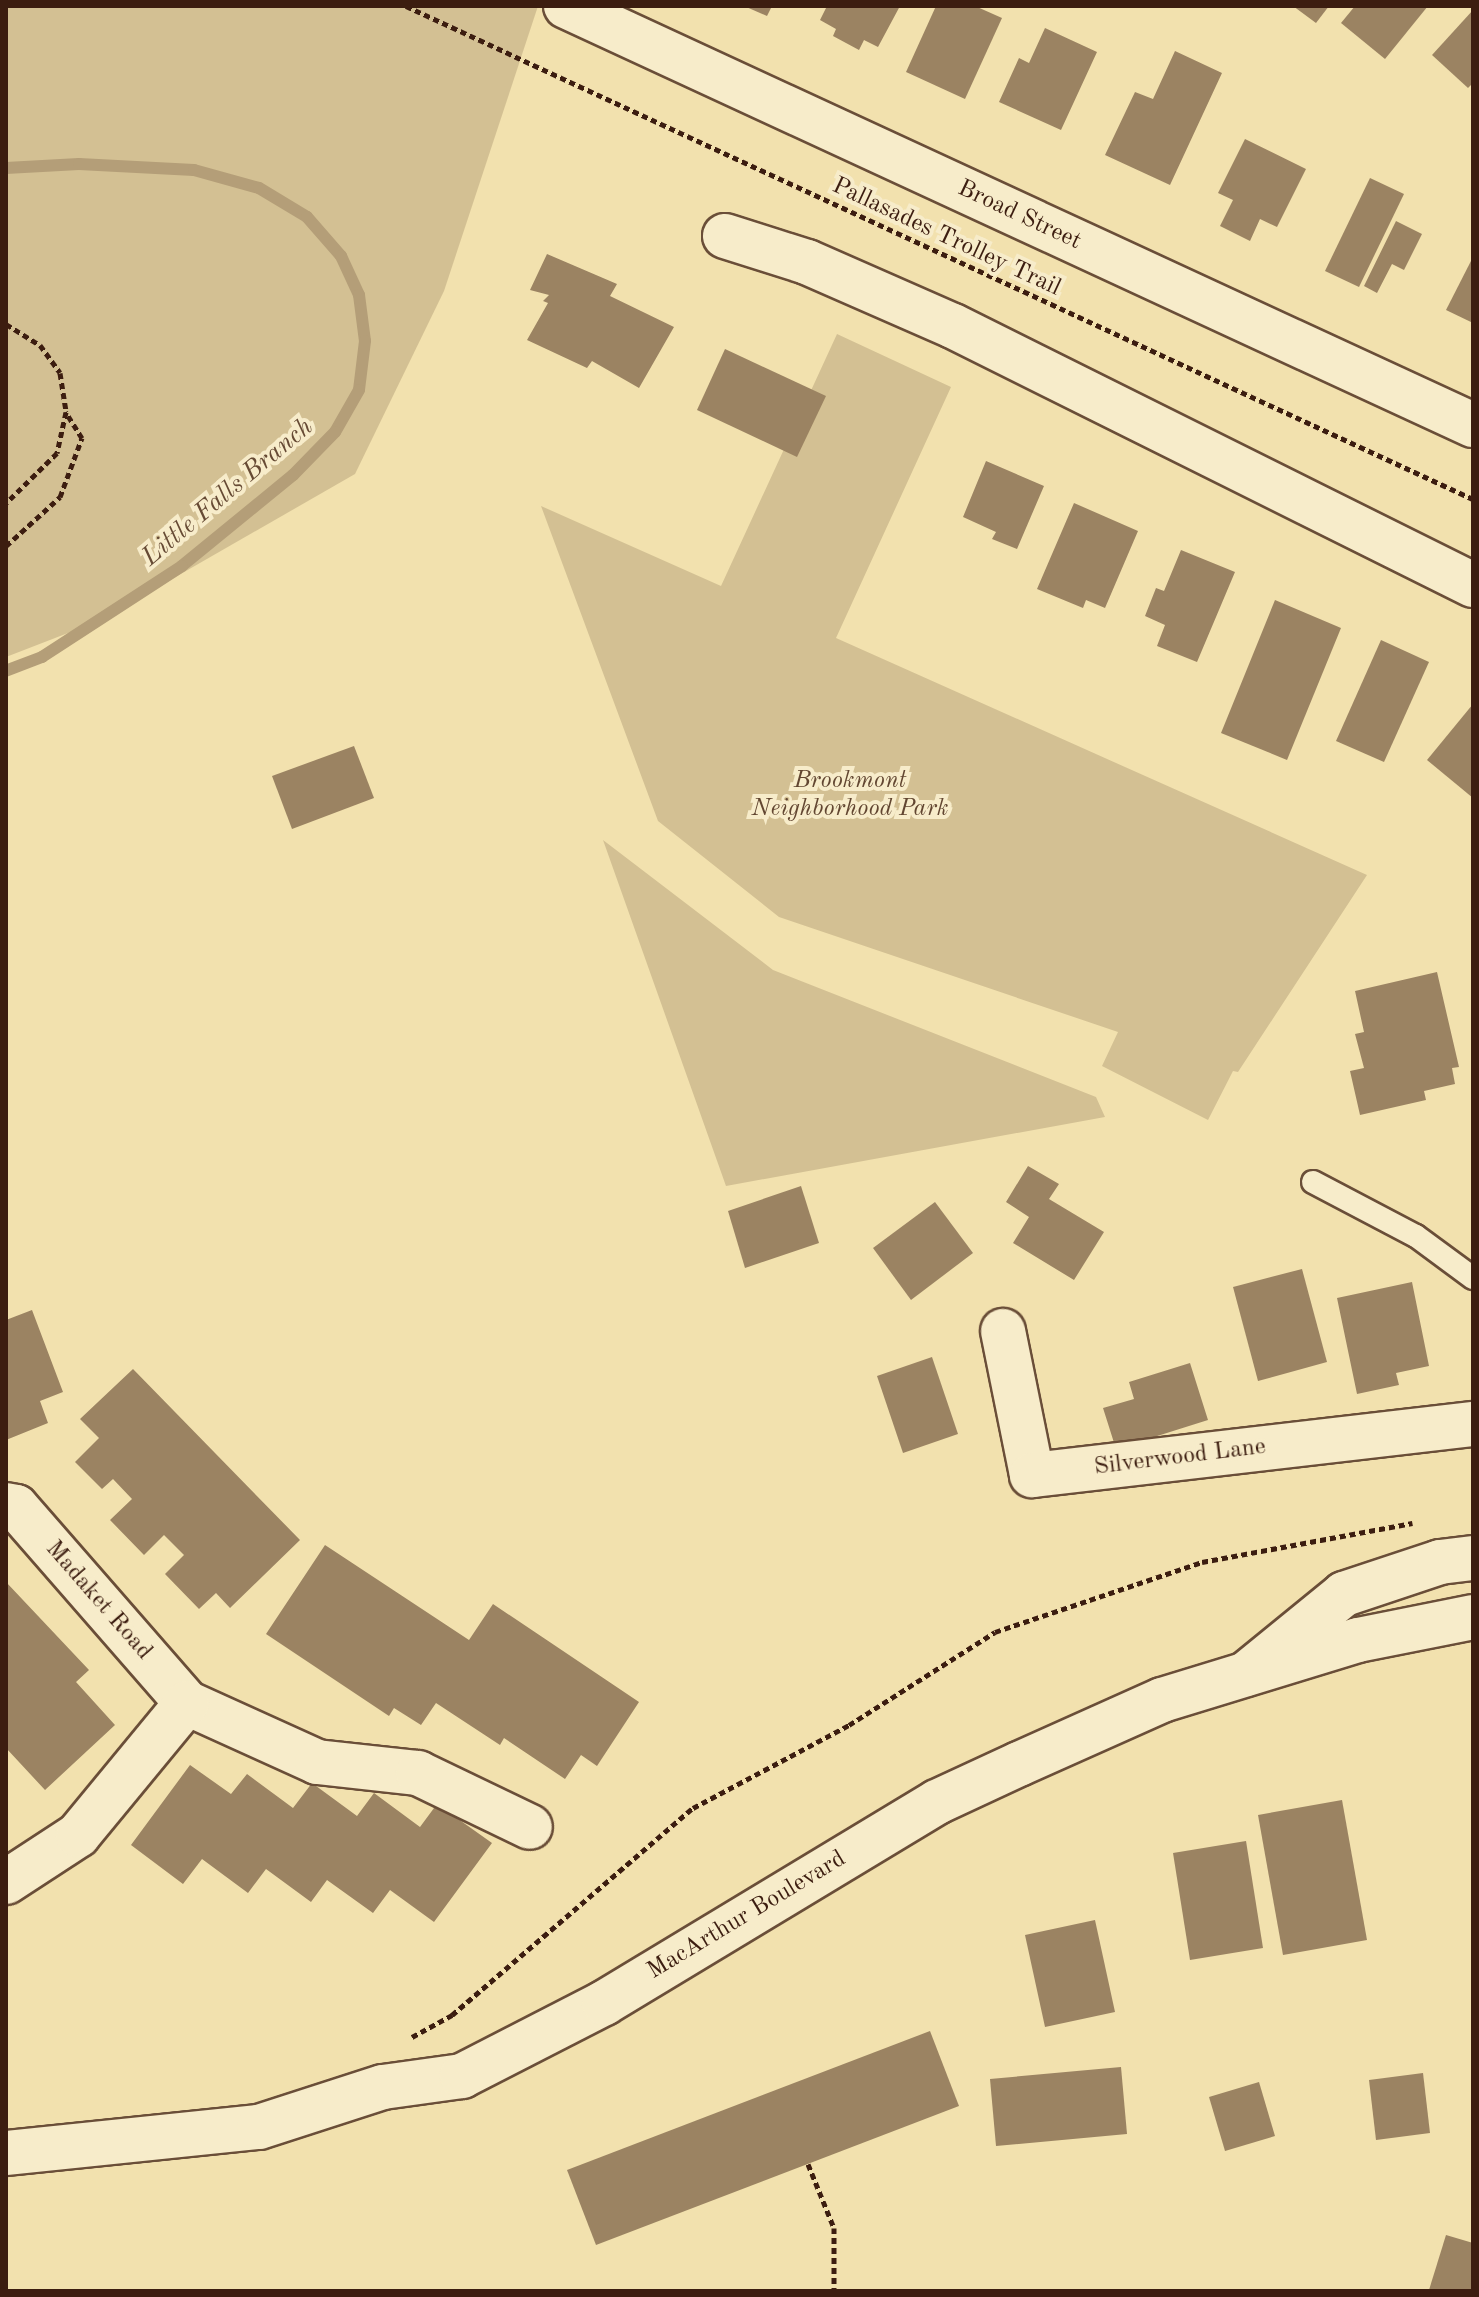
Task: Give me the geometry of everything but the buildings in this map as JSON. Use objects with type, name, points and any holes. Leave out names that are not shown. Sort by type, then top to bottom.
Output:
[{"type":"street","name":"Broad Street","points":[[566,6],[1473,425]]},
{"type":"street","points":[[725,236],[807,262],[953,326],[1473,585]]},
{"type":"street","name":"Silverwood Lane","points":[[1003,1331],[1032,1475],[1473,1424]]},
{"type":"street","name":"Madaket Road","points":[[6,1505],[16,1507],[187,1703],[317,1762],[418,1773],[530,1827]]},
{"type":"street","points":[[1246,1674],[1344,1594],[1440,1562],[1473,1558]]},
{"type":"street","name":"MacArthur Boulevard","points":[[6,2153],[259,2127],[383,2087],[462,2076],[604,2003],[937,1802],[1162,1700],[1358,1640],[1473,1617]]},
{"type":"street","points":[[6,1882],[78,1835],[187,1703]]},
{"type":"lane","points":[[1313,1182],[1416,1236],[1473,1278]]},
{"type":"path","name":"Pallasades Trolley Trail","points":[[406,6],[1473,499]]},
{"type":"path","points":[[6,324],[40,345],[60,373],[66,412],[57,453],[6,503]]},
{"type":"path","points":[[6,546],[60,497],[82,438],[66,412]]},
{"type":"path","points":[[398,2044],[452,2015],[693,1808],[849,1725],[995,1632],[1202,1562],[1427,1522]]},
{"type":"path","points":[[808,2164],[834,2228],[834,2291]]},
{"type":"green space","points":[[6,6],[538,6],[444,291],[355,474],[99,621],[6,657]]},
{"type":"green space","name":"Brookmont Neighborhood Park","points":[[837,334],[951,387],[836,638],[1367,875],[1238,1072],[1233,1071],[1208,1120],[1102,1066],[1118,1032],[779,917],[658,821],[541,506],[721,586]]},
{"type":"green space","points":[[603,840],[773,970],[1096,1097],[1105,1117],[726,1186]]},
{"type":"waterway","name":"Little Falls Branch","points":[[6,168],[79,164],[194,170],[259,188],[307,217],[341,256],[359,295],[365,341],[359,390],[335,432],[293,475],[182,566],[42,657],[6,671]]}]
